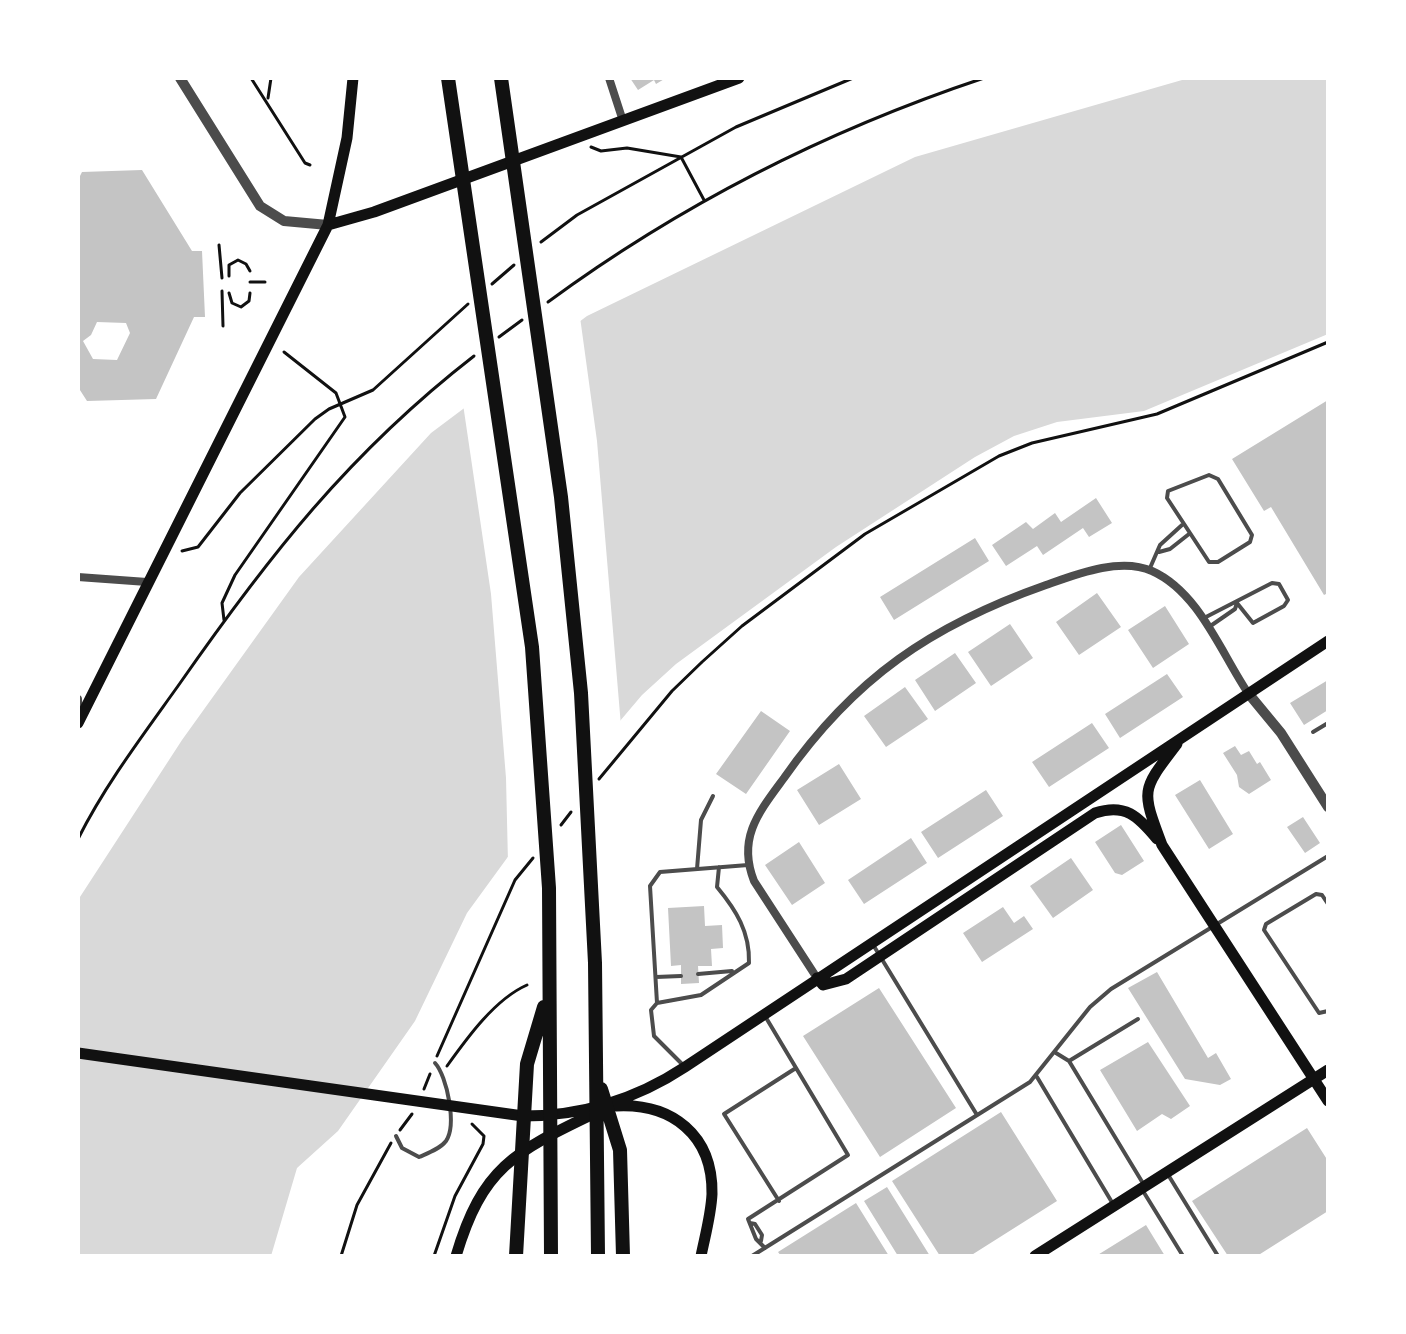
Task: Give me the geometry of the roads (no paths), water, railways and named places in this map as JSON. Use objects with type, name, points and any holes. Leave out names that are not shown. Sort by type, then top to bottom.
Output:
[{"type":"highway","points":[[448,78],[532,647],[546,810],[551,1256]]},
{"type":"highway","points":[[503,78],[561,497],[581,693],[591,843],[598,1256]]},
{"type":"highway","points":[[516,1256],[527,1064],[549,991]]},
{"type":"highway","points":[[596,1073],[620,1150],[623,1256]]},
{"type":"main road","points":[[78,722],[328,225],[347,138],[353,78]]},
{"type":"main road","points":[[328,225],[374,212],[739,78]]},
{"type":"main road","points":[[456,1256],[476,1200],[511,1158],[609,1106],[659,1084],[1328,642]]},
{"type":"main road","points":[[1162,845],[1146,798],[1147,785],[1184,735]]},
{"type":"main road","points":[[817,978],[823,985],[833,985],[1095,813],[1120,808],[1132,812],[1162,845],[1328,1101]]},
{"type":"main road","points":[[78,1053],[468,1111],[557,1116],[609,1106],[650,1106],[678,1120],[701,1148],[709,1167],[712,1198],[701,1256]]},
{"type":"main road","points":[[1035,1256],[1053,1251],[1114,1206],[1328,1070]]},
{"type":"street","points":[[180,78],[260,206],[294,224],[328,225]]},
{"type":"street","points":[[609,78],[623,121]]},
{"type":"street","points":[[817,978],[754,881],[746,845],[754,820],[810,741],[838,708],[895,659],[923,640],[1008,598],[1088,572],[1147,569],[1174,585],[1202,619],[1248,693],[1281,733],[1328,807]]},
{"type":"street","points":[[78,577],[147,582]]},
{"type":"street","points":[[78,699],[78,722]]},
{"type":"lane","points":[[1209,475],[1218,479],[1252,535],[1250,542],[1218,562],[1209,562],[1183,524],[1167,498],[1168,491],[1209,475]]},
{"type":"lane","points":[[1147,569],[1159,552],[1160,545],[1183,524]]},
{"type":"lane","points":[[1159,552],[1170,549],[1189,534]]},
{"type":"lane","points":[[1202,619],[1272,583],[1279,584],[1288,600],[1284,606],[1253,623],[1237,603]]},
{"type":"lane","points":[[1207,628],[1235,609],[1237,603]]},
{"type":"lane","points":[[1313,732],[1328,723]]},
{"type":"lane","points":[[697,869],[701,820],[713,796]]},
{"type":"lane","points":[[752,1256],[1037,1077],[1090,1007],[1111,989],[1328,856]]},
{"type":"lane","points":[[657,1003],[650,886],[660,872],[748,865]]},
{"type":"lane","points":[[685,1067],[654,1036],[651,1010],[657,1003],[701,995],[749,963],[749,947],[737,911],[717,887],[719,867]]},
{"type":"lane","points":[[1328,904],[1322,895],[1316,894],[1266,924],[1264,930],[1319,1013],[1328,1011]]},
{"type":"lane","points":[[871,942],[977,1115]]},
{"type":"lane","points":[[698,974],[735,971]]},
{"type":"lane","points":[[656,977],[681,976]]},
{"type":"lane","points":[[763,1014],[848,1155],[748,1219],[762,1235],[765,1248]]},
{"type":"lane","points":[[1069,1061],[1138,1019]]},
{"type":"lane","points":[[1056,1053],[1069,1061],[1183,1256]]},
{"type":"lane","points":[[396,1136],[402,1148],[419,1157],[446,1141],[450,1131],[449,1101],[443,1072],[435,1063]]},
{"type":"lane","points":[[779,1201],[724,1114],[796,1068]]},
{"type":"lane","points":[[1037,1077],[1114,1206]]},
{"type":"lane","points":[[1167,1173],[1218,1256]]}]
